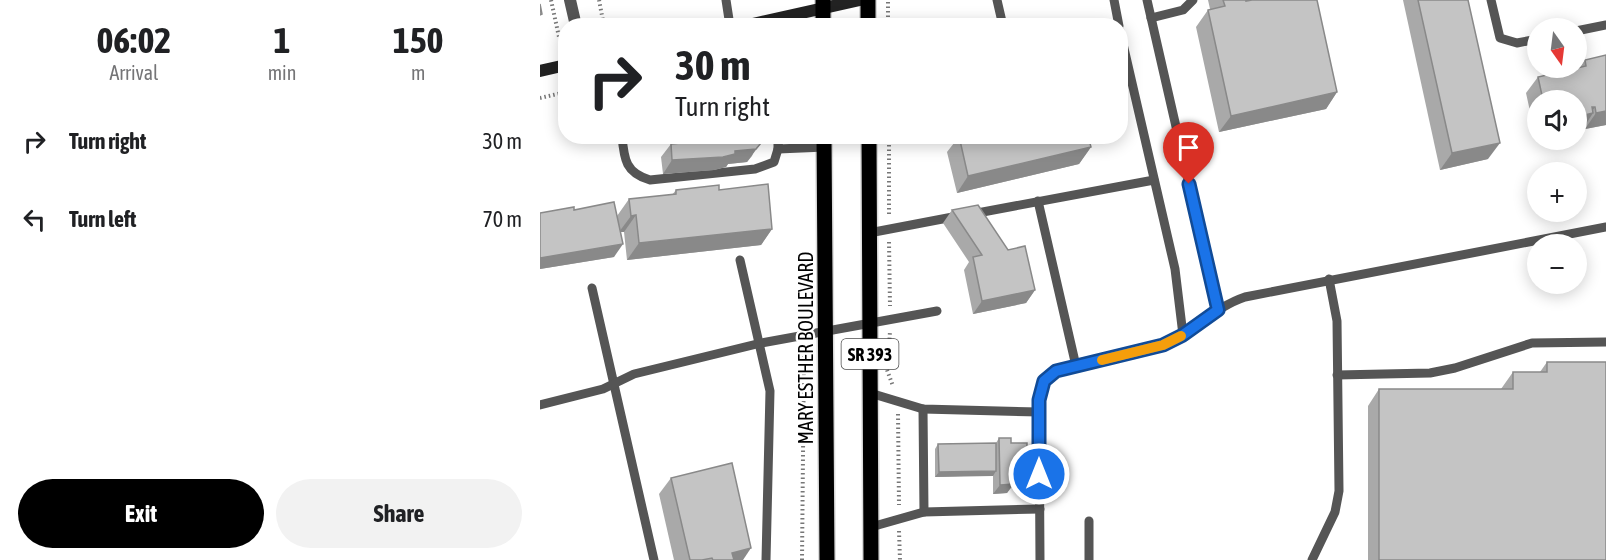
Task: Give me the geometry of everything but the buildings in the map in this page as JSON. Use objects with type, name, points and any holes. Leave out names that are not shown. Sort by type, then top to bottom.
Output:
[{"type":"main road","points":[[868,0],[868,18]]},
{"type":"main road","name":"MARY ESTHER BOULEVARD","points":[[824,144],[827,560]]},
{"type":"main road","name":"SR 393","points":[[868,144],[871,560]]},
{"type":"street","points":[[570,0],[574,18]]},
{"type":"street","points":[[773,18],[823,4],[860,0]]},
{"type":"street","points":[[540,71],[558,67]]},
{"type":"lane","points":[[726,0],[729,18]]},
{"type":"lane","points":[[997,0],[1001,18]]},
{"type":"lane","points":[[1114,0],[1117,18]]},
{"type":"lane","points":[[1147,0],[1218,310]]},
{"type":"lane","points":[[1151,18],[1183,10],[1193,0]]},
{"type":"lane","points":[[1491,0],[1500,38],[1518,43],[1527,41]]},
{"type":"lane","points":[[1587,29],[1606,25]]},
{"type":"lane","points":[[1128,66],[1175,269],[1183,335]]},
{"type":"lane","points":[[624,144],[628,166],[636,176],[650,180],[755,169],[774,162],[778,144]]},
{"type":"lane","points":[[778,149],[811,144]]},
{"type":"lane","points":[[869,233],[1154,180]]},
{"type":"lane","points":[[1038,201],[1076,366]]},
{"type":"lane","points":[[1040,560],[1039,412],[1044,380],[1056,371],[1163,345],[1183,335],[1218,310],[1245,297],[1606,227]]},
{"type":"lane","points":[[740,260],[761,343],[770,391],[766,560]]},
{"type":"lane","points":[[1312,560],[1335,512],[1339,491],[1337,321],[1329,279]]},
{"type":"lane","points":[[592,288],[654,560]]},
{"type":"lane","points":[[540,405],[603,389],[634,374],[761,343],[937,311]]},
{"type":"lane","points":[[1338,375],[1430,373],[1455,368],[1532,343],[1606,342]]},
{"type":"lane","points":[[870,393],[923,409],[1039,412]]},
{"type":"lane","points":[[923,409],[924,512]]},
{"type":"lane","points":[[871,527],[924,512],[1040,509]]},
{"type":"lane","points":[[1089,521],[1089,560]]},
{"type":"path","points":[[551,0],[558,32]]},
{"type":"path","points":[[599,0],[602,18]]},
{"type":"path","points":[[888,0],[888,18]]},
{"type":"path","points":[[540,98],[558,94]]},
{"type":"path","points":[[889,350],[890,144]]},
{"type":"path","points":[[888,360],[887,370],[898,401],[900,560]]},
{"type":"slow traffic","points":[[1102,360],[1163,345],[1181,336]]},
{"type":"route","points":[[1039,474],[1039,400],[1044,380],[1056,371],[1163,345],[1183,335],[1218,310],[1189,184]]}]
